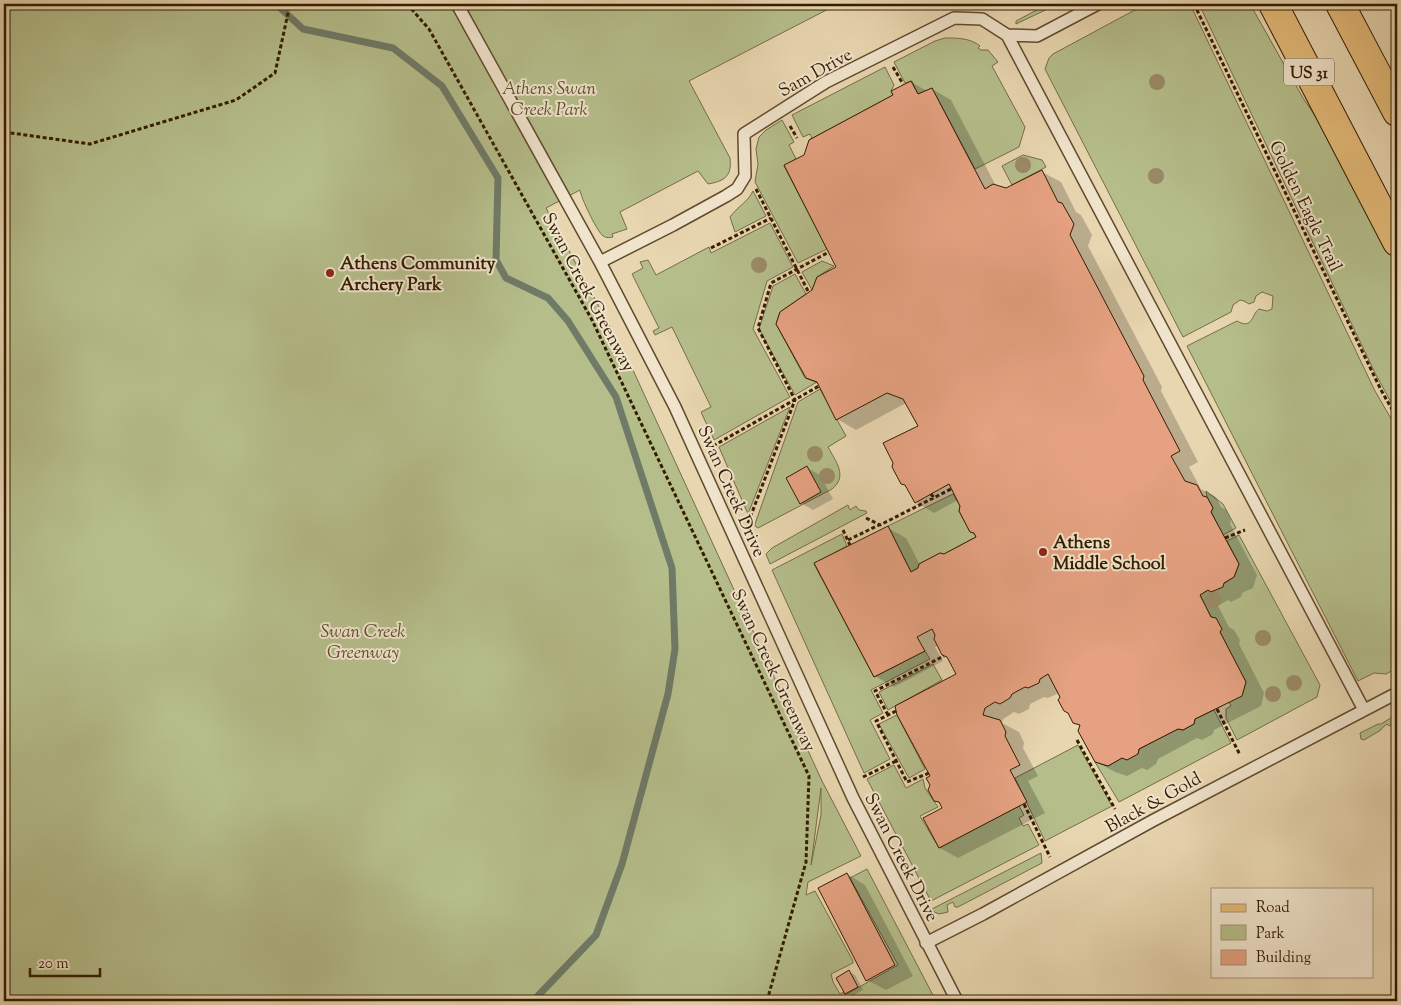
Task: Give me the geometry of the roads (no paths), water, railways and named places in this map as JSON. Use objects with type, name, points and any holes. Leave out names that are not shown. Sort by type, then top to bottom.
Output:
[{"type":"main road","name":"US 31","points":[[1273,4],[1397,242]]},
{"type":"main road","points":[[1340,4],[1397,112]]},
{"type":"lane","name":"Swan Creek Drive","points":[[457,4],[600,262],[675,407],[852,798],[957,1001]]},
{"type":"lane","points":[[1098,4],[1037,36],[1007,35],[1364,710]]},
{"type":"lane","name":"Sam Drive","points":[[600,262],[673,225],[737,188],[745,176],[744,134],[826,82],[954,18],[982,19],[1007,35]]},
{"type":"lane","name":"Black & Gold","points":[[926,943],[1058,874],[1154,820],[1397,693]]},
{"type":"waterway","points":[[276,4],[303,29],[393,48],[442,86],[498,178],[496,260],[506,278],[548,298],[568,321],[616,397],[672,568],[675,649],[668,694],[622,864],[596,935],[533,1001]]},
{"type":"place","name":"Athens Community Archery Park","points":[[330,273]]},
{"type":"place","name":"Athens Middle School","points":[[1043,552]]},
{"type":"park label","name":"Athens Swan Creek Park","points":[[549,98]]},
{"type":"park label","name":"Swan Creek Greenway","points":[[363,641]]}]
